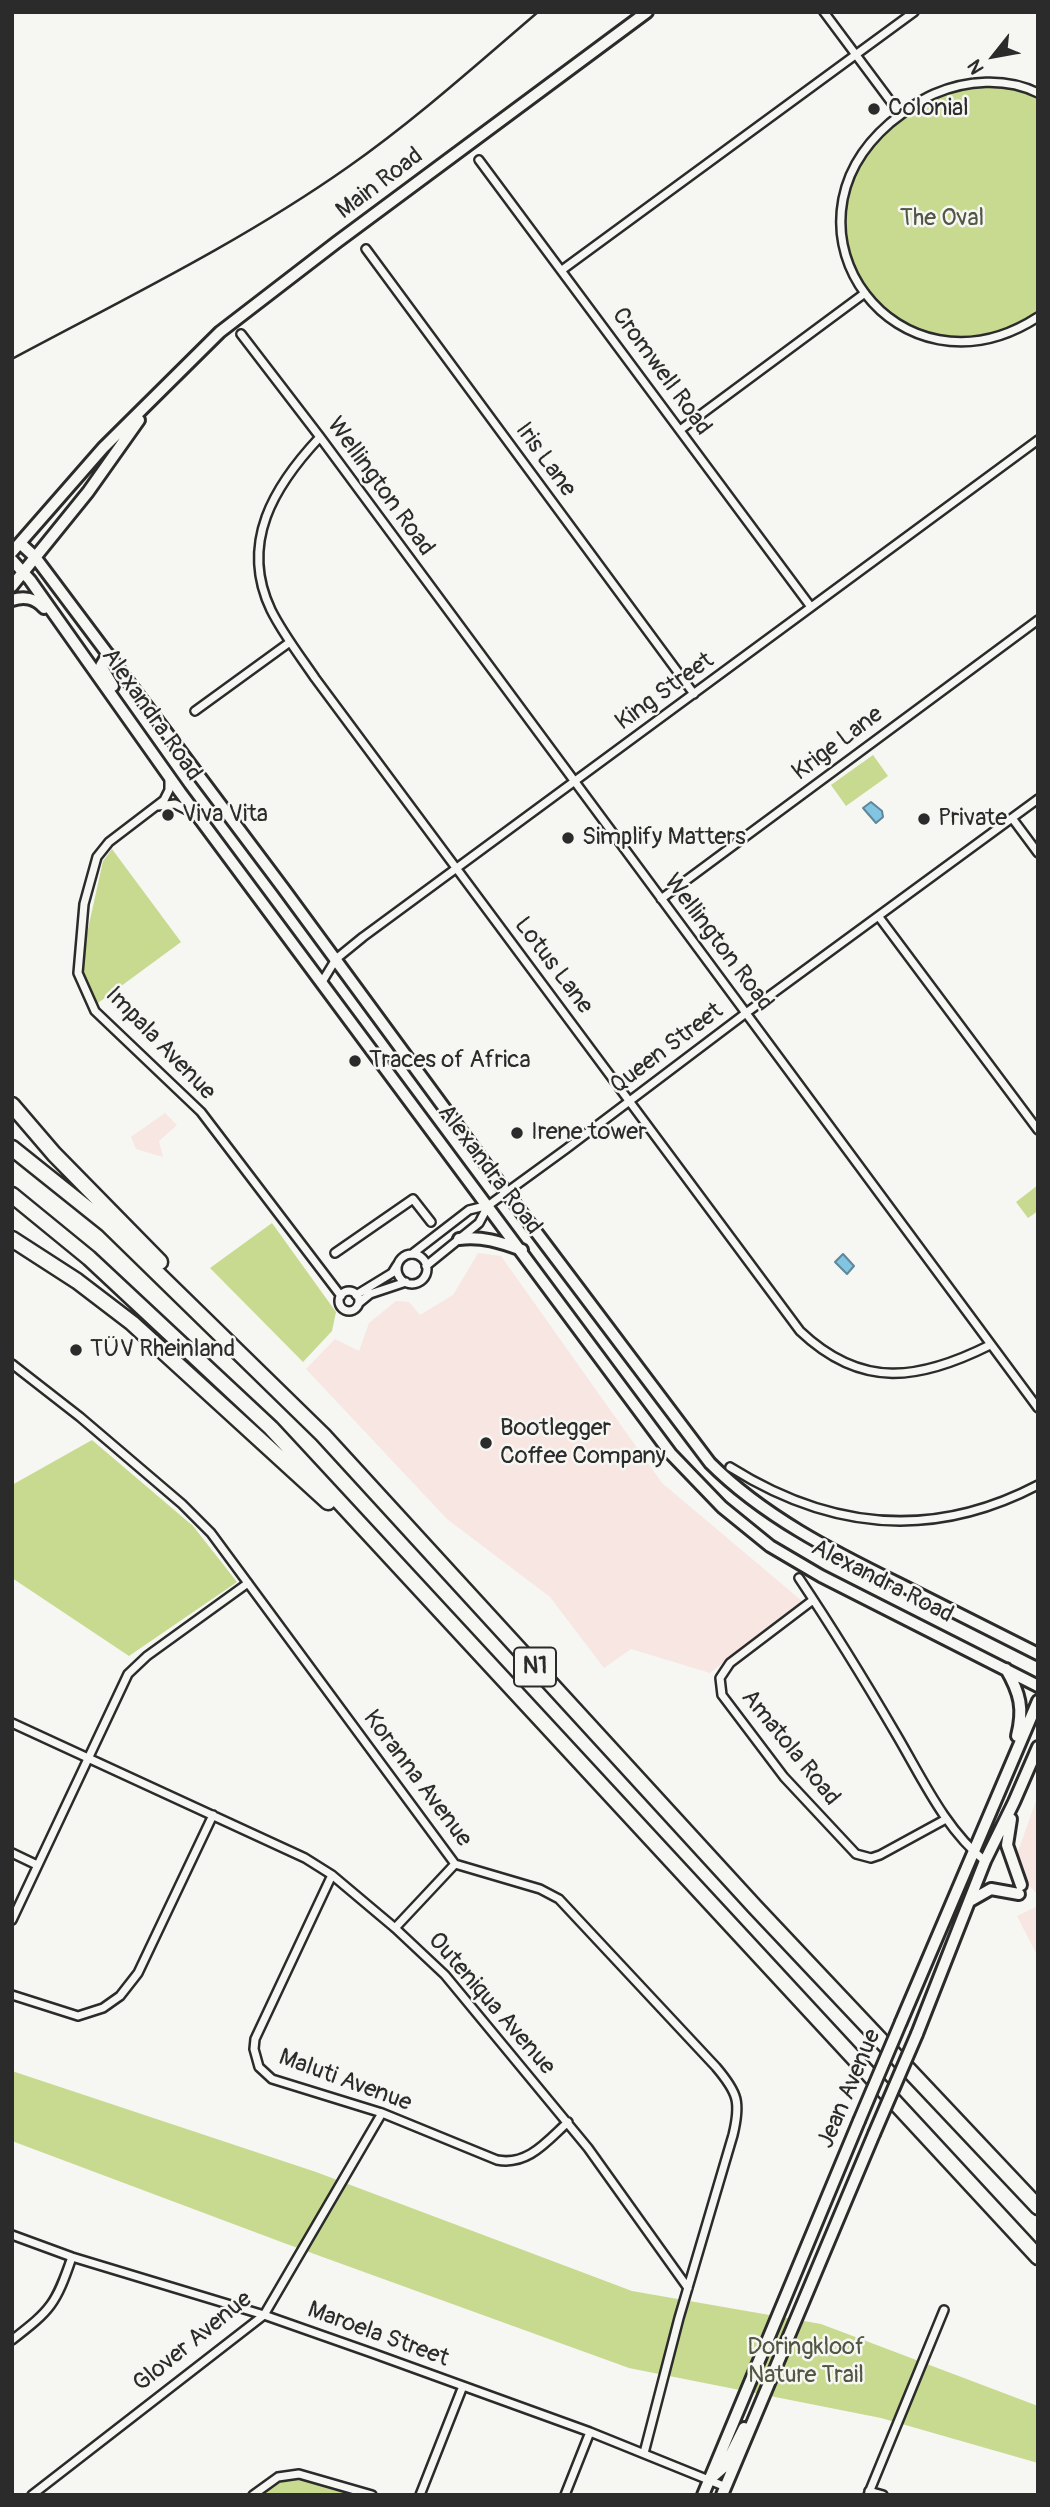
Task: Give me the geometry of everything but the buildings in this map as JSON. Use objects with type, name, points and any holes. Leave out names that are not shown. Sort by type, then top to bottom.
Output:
[{"type":"highway","points":[[12,1105],[90,1192],[223,1324],[256,1367]]},
{"type":"highway","name":"N1","points":[[12,1148],[107,1224],[323,1434],[754,1907],[1038,2207]]},
{"type":"highway","name":"N1","points":[[12,1195],[89,1258],[271,1428],[1038,2257]]},
{"type":"highway","points":[[12,1239],[77,1281],[132,1323],[401,1569]]},
{"type":"main road","name":"Main Road","points":[[12,552],[95,457],[150,404],[198,352],[243,313],[647,12]]},
{"type":"main road","name":"Main Road","points":[[12,586],[88,492],[150,404]]},
{"type":"main road","name":"Alexandra Road","points":[[20,543],[35,557],[336,959],[687,1436],[725,1478],[778,1518],[819,1542],[1038,1654]]},
{"type":"main road","name":"Alexandra Road","points":[[12,560],[23,571],[168,775],[671,1454],[722,1507],[770,1546],[821,1576],[1038,1686]]},
{"type":"main road","points":[[12,600],[23,597],[39,602],[78,647]]},
{"type":"main road","points":[[107,654],[101,666],[116,692],[119,705]]},
{"type":"main road","points":[[459,1239],[474,1237],[522,1250]]},
{"type":"main road","points":[[1005,1776],[1022,1711],[1020,1696],[1006,1669]]},
{"type":"main road","name":"Jean Avenue","points":[[702,2495],[1038,1701]]},
{"type":"main road","name":"Jean Avenue","points":[[724,2491],[917,2034],[985,1861],[1038,1747]]},
{"type":"main road","points":[[969,1902],[980,1893],[991,1889],[1020,1889],[1007,1845],[1014,1802]]},
{"type":"main road","points":[[709,2480],[725,2466],[739,2436],[756,2416]]},
{"type":"street","points":[[824,12],[900,114]]},
{"type":"street","points":[[562,270],[914,12]]},
{"type":"street","points":[[1038,93],[1005,83],[964,84],[926,97],[900,114],[874,137],[850,174],[842,201],[845,255],[854,276],[879,309],[902,327],[947,342],[968,343],[996,337],[1038,317]]},
{"type":"street","name":"Cromwell Road","points":[[479,160],[811,607]]},
{"type":"street","name":"Iris Lane","points":[[366,249],[694,694]]},
{"type":"street","points":[[680,430],[865,293]]},
{"type":"street","name":"Wellington Road","points":[[241,334],[1038,1408]]},
{"type":"street","name":"Lotus Lane","points":[[320,437],[284,478],[267,514],[260,542],[258,568],[262,584],[271,610],[290,642],[456,868],[800,1331],[821,1349],[864,1368],[905,1374],[944,1366],[990,1345]]},
{"type":"street","name":"King Street","points":[[322,982],[336,959],[456,868],[1038,440]]},
{"type":"street","name":"Krige Lane","points":[[661,899],[1038,620]]},
{"type":"street","points":[[195,711],[290,642]]},
{"type":"street","points":[[158,806],[169,790],[168,775]]},
{"type":"street","name":"Queen Street","points":[[489,1205],[1038,799]]},
{"type":"street","points":[[158,806],[175,804],[199,817]]},
{"type":"street","name":"Impala Avenue","points":[[158,806],[109,842],[94,863],[84,904],[77,964],[81,983],[95,1011],[201,1112],[341,1296]]},
{"type":"street","points":[[1012,818],[1038,853]]},
{"type":"street","points":[[879,917],[1038,1130]]},
{"type":"street","points":[[335,1253],[413,1199],[431,1222]]},
{"type":"street","points":[[357,1299],[349,1292],[341,1296],[339,1303],[345,1310],[353,1310],[357,1299],[392,1273],[404,1256],[412,1254],[469,1210],[489,1205]]},
{"type":"street","points":[[426,1266],[479,1223],[489,1205]]},
{"type":"street","points":[[357,1299],[406,1282],[416,1283],[421,1280],[426,1266],[419,1256],[412,1254]]},
{"type":"street","points":[[398,1264],[399,1277],[406,1282]]},
{"type":"street","name":"Koranna Avenue","points":[[12,1364],[47,1390],[198,1518],[455,1864],[532,1886],[559,1899],[707,2058],[735,2092],[736,2121],[688,2288]]},
{"type":"street","name":"Alexandra Road","points":[[730,1467],[781,1495],[812,1507],[872,1519],[906,1521],[941,1519],[982,1510],[1038,1485]]},
{"type":"street","name":"Alexandra Road","points":[[799,1578],[832,1626],[946,1819],[985,1861]]},
{"type":"street","points":[[12,1920],[128,1674],[136,1665],[248,1583]]},
{"type":"street","name":"Amatola Road","points":[[813,1600],[730,1663],[720,1678],[722,1695],[784,1777],[856,1854],[871,1858],[880,1855],[946,1819]]},
{"type":"street","name":"Outeniqua Avenue","points":[[12,1723],[305,1858],[332,1875],[395,1928],[461,1993],[568,2122],[688,2288]]},
{"type":"street","points":[[12,1995],[78,2016],[103,2008],[120,1996],[138,1973],[213,1815]]},
{"type":"street","points":[[12,1853],[37,1865]]},
{"type":"street","points":[[395,1928],[455,1864]]},
{"type":"street","name":"Maluti Avenue","points":[[332,1875],[262,2023],[256,2039],[255,2057],[259,2067],[272,2079],[382,2113],[497,2160],[508,2162],[528,2156],[568,2122]]},
{"type":"street","name":"Glover Avenue","points":[[32,2495],[264,2315],[382,2113]]},
{"type":"street","name":"Maroela Street","points":[[12,2235],[72,2257],[264,2315],[463,2386],[643,2453],[709,2480],[724,2491]]},
{"type":"street","points":[[12,2340],[52,2305],[72,2257]]},
{"type":"street","points":[[643,2453],[688,2288]]},
{"type":"street","points":[[883,2495],[868,2493],[944,2310]]},
{"type":"street","points":[[420,2495],[463,2386]]},
{"type":"street","points":[[565,2495],[590,2432]]},
{"type":"street","points":[[253,2495],[278,2477],[299,2474],[372,2495]]},
{"type":"shaded area","points":[[165,1113],[177,1125],[159,1141],[163,1157],[136,1149],[131,1137]]},
{"type":"shaded area","points":[[478,1253],[501,1256],[662,1483],[802,1601],[710,1673],[631,1649],[604,1668],[550,1597],[447,1519],[306,1369],[335,1339],[359,1351],[369,1323],[396,1301],[409,1302],[420,1315],[453,1295]]},
{"type":"shaded area","points":[[1038,1795],[1038,1895],[1024,1880],[1017,1854]]},
{"type":"shaded area","points":[[1038,1906],[1038,1957],[1017,1916]]},
{"type":"green space","name":"The Oval","points":[[993,84],[1027,88],[1038,95],[1038,316],[983,341],[947,341],[906,324],[884,307],[871,292],[851,255],[846,236],[847,195],[859,164],[903,113],[923,100],[946,92]]},
{"type":"green space","points":[[873,755],[888,776],[846,806],[831,785]]},
{"type":"green space","points":[[112,849],[181,942],[98,1003],[82,972],[82,956],[103,861]]},
{"type":"green space","points":[[1038,1185],[1038,1211],[1028,1218],[1016,1202]]},
{"type":"green space","points":[[272,1223],[336,1312],[332,1331],[303,1362],[210,1268]]},
{"type":"green space","points":[[92,1440],[193,1526],[237,1582],[129,1656],[12,1578],[12,1485]]},
{"type":"green space","name":"Doringkloof Nature Trail","points":[[12,2071],[316,2172],[632,2291],[821,2324],[1038,2406],[1038,2463],[881,2418],[629,2368],[12,2141]]},
{"type":"green space","points":[[301,2476],[361,2495],[256,2495],[281,2478]]},
{"type":"water","points":[[871,802],[882,811],[883,817],[876,823],[863,808]]},
{"type":"water","points":[[843,1254],[854,1266],[847,1274],[835,1262]]},
{"type":"railway","points":[[12,359],[183,268],[308,194],[397,130],[538,12]]},
{"type":"place","name":"Colonial","points":[[874,109]]},
{"type":"place","name":"Viva Vita","points":[[168,815]]},
{"type":"place","name":"Private","points":[[924,819]]},
{"type":"place","name":"Simplify Matters","points":[[568,838]]},
{"type":"place","name":"Traces of Africa","points":[[355,1061]]},
{"type":"place","name":"Irene tower","points":[[517,1133]]},
{"type":"place","name":"TÜV Rheinland","points":[[76,1350]]},
{"type":"place","name":"Bootlegger Coffee Company","points":[[486,1443]]}]
